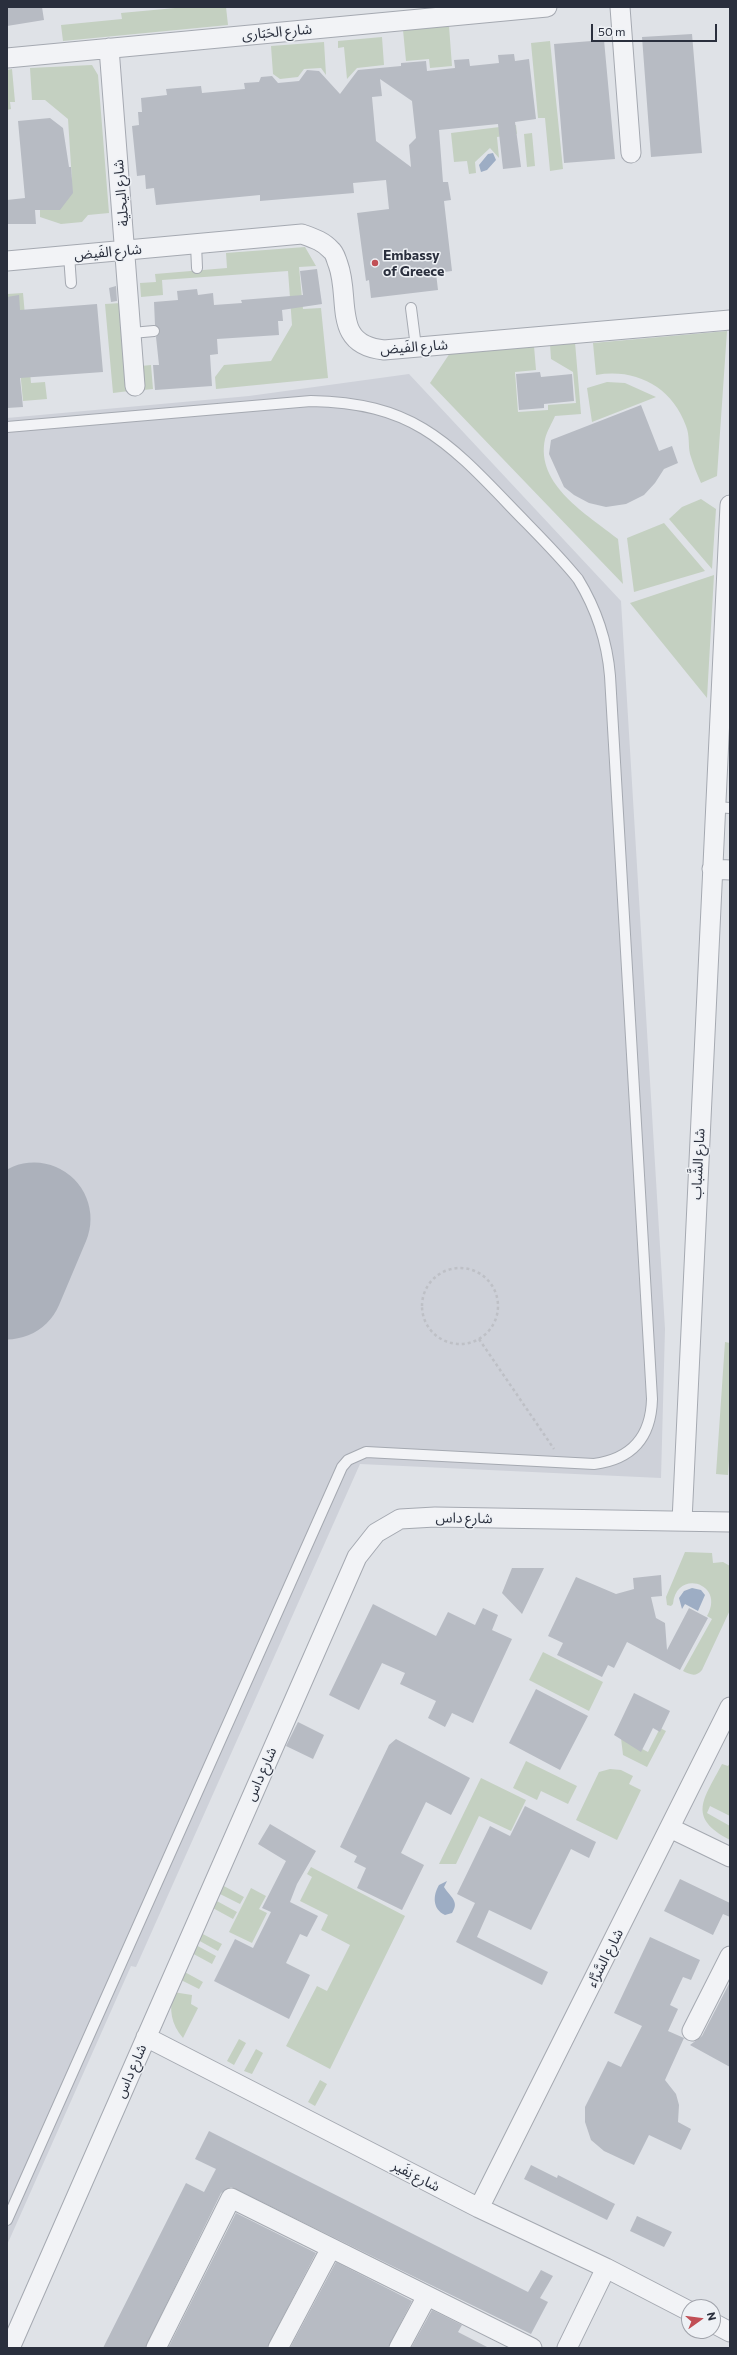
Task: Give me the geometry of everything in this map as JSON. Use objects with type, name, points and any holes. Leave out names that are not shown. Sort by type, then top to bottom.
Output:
[{"type":"street","name":"شارع الحَبَارى","points":[[7,58],[547,7]]},
{"type":"street","points":[[620,7],[631,153]]},
{"type":"street","name":"شارع اليحلية","points":[[109,48],[136,386]]},
{"type":"street","name":"شارع الفَيض","points":[[7,261],[302,234],[318,240],[332,251],[340,271],[347,326],[356,340],[369,349],[384,350],[730,320]]},
{"type":"street","name":"شارع الشَّباب","points":[[682,1521],[721,869],[730,505]]},
{"type":"street","name":"شارع داس","points":[[10,2348],[357,1557],[376,1533],[400,1519],[414,1518],[682,1521],[727,1519]]},
{"type":"street","name":"شارع السَّرَّاء","points":[[479,2208],[730,1707]]},
{"type":"street","points":[[670,1828],[730,1857]]},
{"type":"street","points":[[692,2031],[730,1956]]},
{"type":"street","name":"شارع نِفَير","points":[[146,2037],[479,2208],[606,2268],[681,2307]]},
{"type":"street","points":[[156,2348],[231,2198],[427,2296],[520,2346]]},
{"type":"street","points":[[278,2348],[331,2248]]},
{"type":"street","points":[[567,2348],[606,2268]]},
{"type":"street","points":[[399,2348],[427,2296]]},
{"type":"street","points":[[721,2327],[730,2332]]},
{"type":"lane","points":[[196,244],[197,268]]},
{"type":"lane","points":[[69,255],[71,283]]},
{"type":"lane","points":[[411,308],[416,347]]},
{"type":"lane","points":[[132,333],[154,331]]},
{"type":"lane","points":[[7,427],[311,401],[340,402],[369,406],[410,421],[447,444],[468,463],[565,563],[589,597],[604,635],[610,676],[652,1399],[648,1426],[632,1449],[620,1457],[607,1462],[594,1464],[366,1452],[348,1460],[342,1467],[7,2220]]},
{"type":"path","points":[[453,1269],[466,1269],[478,1273],[488,1282],[495,1293],[497,1306],[495,1319],[489,1331],[479,1339],[466,1344],[453,1344],[441,1339],[431,1331],[424,1320],[422,1307],[427,1288],[440,1274],[453,1269]]},
{"type":"path","points":[[479,1339],[563,1462]]},
{"type":"shaded area","points":[[409,374],[621,601],[665,1329],[661,1478],[360,1464],[136,1967],[131,1966],[7,2245],[7,418],[249,396]]},
{"type":"green space","points":[[186,7],[226,7],[228,25],[63,41],[61,25],[122,19],[121,13]]},
{"type":"green space","points":[[449,26],[452,66],[430,68],[429,59],[406,61],[403,30]]},
{"type":"green space","points":[[382,37],[384,65],[357,68],[347,79],[344,47],[338,48],[338,41]]},
{"type":"green space","points":[[550,41],[563,169],[550,171],[545,118],[538,118],[531,43]]},
{"type":"green space","points":[[324,42],[326,75],[321,68],[304,69],[298,77],[280,79],[273,74],[271,46]]},
{"type":"green space","points":[[92,65],[98,75],[109,213],[88,215],[82,222],[61,224],[40,217],[40,206],[54,205],[72,181],[68,119],[45,100],[32,100],[30,68]]},
{"type":"green space","points":[[12,69],[15,102],[10,102],[11,109],[7,110],[7,70]]},
{"type":"green space","points":[[516,125],[517,134],[497,137],[499,158],[490,148],[475,162],[476,173],[469,174],[467,161],[454,162],[451,133]]},
{"type":"green space","points":[[532,133],[535,166],[527,167],[524,134]]},
{"type":"green space","points":[[305,247],[316,266],[299,267],[303,309],[321,308],[328,378],[216,389],[215,377],[224,365],[271,361],[292,325],[288,271],[162,280],[163,295],[141,297],[140,283],[156,282],[155,274],[227,268],[226,253]]},
{"type":"green space","points":[[23,293],[31,383],[45,382],[47,399],[23,401],[16,328],[7,324],[7,294]]},
{"type":"green space","points":[[121,303],[129,391],[113,393],[105,304]]},
{"type":"green space","points":[[727,331],[717,476],[701,483],[690,454],[686,426],[680,412],[672,401],[651,383],[638,378],[611,374],[596,375],[593,343]]},
{"type":"green space","points":[[575,342],[581,414],[555,416],[545,439],[544,456],[548,471],[556,485],[566,497],[618,539],[623,584],[430,383],[450,353],[534,346],[536,370],[515,372],[518,412],[548,410],[548,405],[576,403],[573,372],[551,359],[550,344]]},
{"type":"green space","points":[[151,365],[153,389],[143,390],[141,366]]},
{"type":"green space","points":[[607,382],[625,383],[656,397],[592,422],[587,388]]},
{"type":"green space","points":[[701,499],[716,509],[712,569],[669,519],[682,507]]},
{"type":"green space","points":[[664,523],[705,571],[634,592],[627,538]]},
{"type":"green space","points":[[714,575],[707,698],[630,603]]},
{"type":"green space","points":[[725,1342],[730,1343],[730,1446],[728,1475],[716,1474]]},
{"type":"green space","points":[[685,1552],[712,1553],[713,1563],[723,1562],[730,1566],[730,1610],[702,1670],[698,1674],[693,1675],[683,1671],[712,1619],[707,1616],[711,1605],[710,1595],[705,1588],[698,1584],[690,1583],[682,1586],[676,1593],[673,1604],[671,1606],[667,1605],[666,1597]]},
{"type":"green space","points":[[543,1652],[603,1682],[589,1711],[529,1680]]},
{"type":"green space","points":[[660,1728],[666,1731],[647,1767],[623,1755],[621,1738],[648,1752]]},
{"type":"green space","points":[[526,1761],[577,1786],[568,1804],[541,1791],[537,1800],[513,1788]]},
{"type":"green space","points":[[730,1763],[730,1816],[710,1806],[707,1813],[730,1826],[730,1840],[716,1832],[708,1823],[703,1815],[703,1806],[709,1787],[722,1764],[728,1766]]},
{"type":"green space","points":[[610,1769],[621,1770],[633,1776],[629,1784],[641,1790],[617,1840],[576,1820],[599,1772]]},
{"type":"green space","points":[[481,1778],[526,1800],[511,1831],[479,1816],[456,1864],[439,1864]]},
{"type":"green space","points":[[311,1867],[405,1916],[330,2069],[286,2046],[317,1986],[327,1991],[350,1945],[321,1930],[328,1915],[300,1901],[312,1877],[307,1874]]},
{"type":"green space","points":[[222,1885],[244,1897],[240,1904],[218,1893]]},
{"type":"green space","points":[[251,1888],[266,1896],[259,1909],[267,1913],[252,1943],[229,1932]]},
{"type":"green space","points":[[215,1900],[237,1912],[233,1919],[211,1907]]},
{"type":"green space","points":[[199,1932],[222,1944],[218,1951],[196,1939]]},
{"type":"green space","points":[[194,1944],[216,1956],[212,1964],[190,1952]]},
{"type":"green space","points":[[181,1970],[203,1982],[199,1989],[177,1978]]},
{"type":"green space","points":[[173,1992],[192,1995],[191,2004],[198,2008],[183,2038],[176,2027],[172,2016],[171,2005]]},
{"type":"green space","points":[[239,2039],[246,2043],[234,2065],[227,2061]]},
{"type":"green space","points":[[256,2049],[263,2053],[252,2074],[244,2071]]},
{"type":"green space","points":[[320,2080],[327,2084],[315,2106],[308,2102]]},
{"type":"water","points":[[493,153],[496,160],[487,170],[481,172],[479,165],[488,154]]},
{"type":"water","points":[[692,1588],[701,1590],[705,1595],[698,1611],[685,1604],[682,1609],[679,1598],[684,1591]]},
{"type":"water","points":[[447,1881],[444,1887],[455,1902],[455,1905],[452,1913],[445,1915],[436,1906],[435,1897],[439,1885]]},
{"type":"building","points":[[7,7],[42,7],[44,20],[7,26]]},
{"type":"building","points":[[692,34],[702,153],[651,157],[642,37]]},
{"type":"building","points":[[604,40],[615,159],[564,163],[554,44]]},
{"type":"building","points":[[514,54],[515,61],[529,59],[536,119],[515,122],[521,167],[503,169],[498,124],[439,130],[443,182],[448,182],[451,200],[444,201],[452,271],[436,273],[438,290],[371,298],[369,280],[366,281],[357,213],[389,209],[386,180],[353,183],[354,193],[260,201],[260,195],[156,205],[154,188],[146,189],[145,175],[137,176],[132,126],[139,125],[138,112],[142,112],[141,98],[167,95],[166,89],[201,86],[202,93],[245,89],[244,83],[259,82],[261,77],[272,76],[278,83],[299,81],[307,70],[319,71],[340,94],[358,70],[401,66],[401,63],[426,61],[427,71],[455,68],[454,60],[469,59],[470,66],[499,63],[498,55]],"holes":[[[380,79],[412,101],[416,138],[409,145],[411,167],[376,141],[372,97],[382,96]]]},
{"type":"building","points":[[50,118],[63,128],[69,167],[71,167],[73,193],[60,210],[35,210],[36,224],[7,224],[7,200],[25,198],[18,121]]},
{"type":"building","points":[[317,269],[322,304],[282,310],[283,321],[278,321],[279,335],[217,339],[218,354],[210,355],[212,386],[155,390],[153,365],[159,365],[156,337],[160,331],[155,325],[154,302],[178,300],[177,291],[197,289],[198,295],[213,293],[214,305],[242,303],[241,300],[303,295],[300,271]]},
{"type":"building","points":[[116,286],[117,301],[111,302],[109,288]]},
{"type":"building","points":[[19,295],[20,310],[97,304],[103,372],[20,378],[23,407],[7,408],[7,297]]},
{"type":"building","points":[[540,372],[541,377],[572,374],[574,401],[544,404],[544,408],[519,410],[516,374]]},
{"type":"building","points":[[641,405],[659,451],[672,446],[678,463],[664,469],[655,483],[644,495],[626,504],[606,507],[589,503],[574,495],[564,487],[549,454],[551,440]]},
{"type":"building","points":[[512,1568],[544,1568],[522,1614],[502,1593]]},
{"type":"building","points":[[661,1575],[662,1596],[651,1597],[656,1618],[665,1623],[667,1650],[689,1608],[708,1618],[680,1670],[627,1642],[614,1668],[608,1665],[602,1677],[557,1655],[563,1643],[548,1636],[576,1577],[616,1594],[634,1589],[633,1578]]},
{"type":"building","points":[[373,1604],[436,1636],[448,1612],[475,1625],[483,1608],[498,1615],[492,1630],[512,1639],[473,1723],[452,1713],[445,1727],[428,1718],[436,1701],[400,1684],[405,1673],[382,1663],[359,1710],[329,1695]]},
{"type":"building","points":[[536,1689],[588,1716],[560,1770],[509,1743]]},
{"type":"building","points":[[634,1693],[670,1711],[660,1732],[653,1728],[641,1752],[614,1735]]},
{"type":"building","points":[[298,1722],[324,1735],[313,1759],[286,1746]]},
{"type":"building","points":[[396,1739],[470,1778],[451,1815],[426,1802],[401,1853],[424,1865],[402,1910],[357,1888],[366,1868],[354,1862],[357,1856],[340,1847],[389,1745]]},
{"type":"building","points":[[525,1806],[596,1842],[589,1858],[571,1849],[531,1930],[489,1910],[477,1937],[548,1972],[542,1985],[456,1942],[475,1903],[457,1894],[490,1826],[510,1836]]},
{"type":"building","points":[[270,1824],[316,1851],[297,1884],[290,1902],[318,1916],[307,1937],[300,1934],[286,1963],[310,1975],[289,2019],[214,1981],[235,1939],[253,1948],[271,1912],[262,1908],[286,1861],[258,1844]]},
{"type":"building","points":[[680,1879],[730,1903],[730,1917],[723,1914],[713,1935],[664,1911]]},
{"type":"building","points":[[650,1937],[700,1960],[691,1980],[683,1977],[670,2005],[678,2009],[668,2031],[684,2038],[665,2080],[676,2094],[679,2105],[678,2122],[691,2129],[681,2150],[649,2135],[634,2165],[604,2151],[591,2140],[585,2122],[585,2107],[608,2061],[621,2067],[642,2026],[614,2013]]},
{"type":"building","points":[[730,1982],[730,2067],[690,2045],[702,2036]]},
{"type":"building","points":[[209,2131],[528,2292],[541,2270],[553,2276],[540,2298],[548,2302],[531,2334],[231,2187],[221,2193],[145,2348],[103,2348],[186,2183],[204,2192],[216,2169],[195,2159]]},
{"type":"building","points":[[531,2165],[557,2178],[558,2175],[615,2204],[607,2220],[524,2179]]},
{"type":"building","points":[[236,2213],[316,2253],[267,2348],[168,2348]]},
{"type":"building","points":[[637,2216],[672,2232],[664,2247],[630,2231]]},
{"type":"building","points":[[336,2262],[412,2301],[388,2348],[290,2348]]},
{"type":"building","points":[[432,2310],[462,2325],[458,2332],[489,2348],[411,2348]]},
{"type":"runway","points":[[7,1283],[34,1219]]},
{"type":"place","name":"Embassy of Greece","points":[[375,263]]}]
